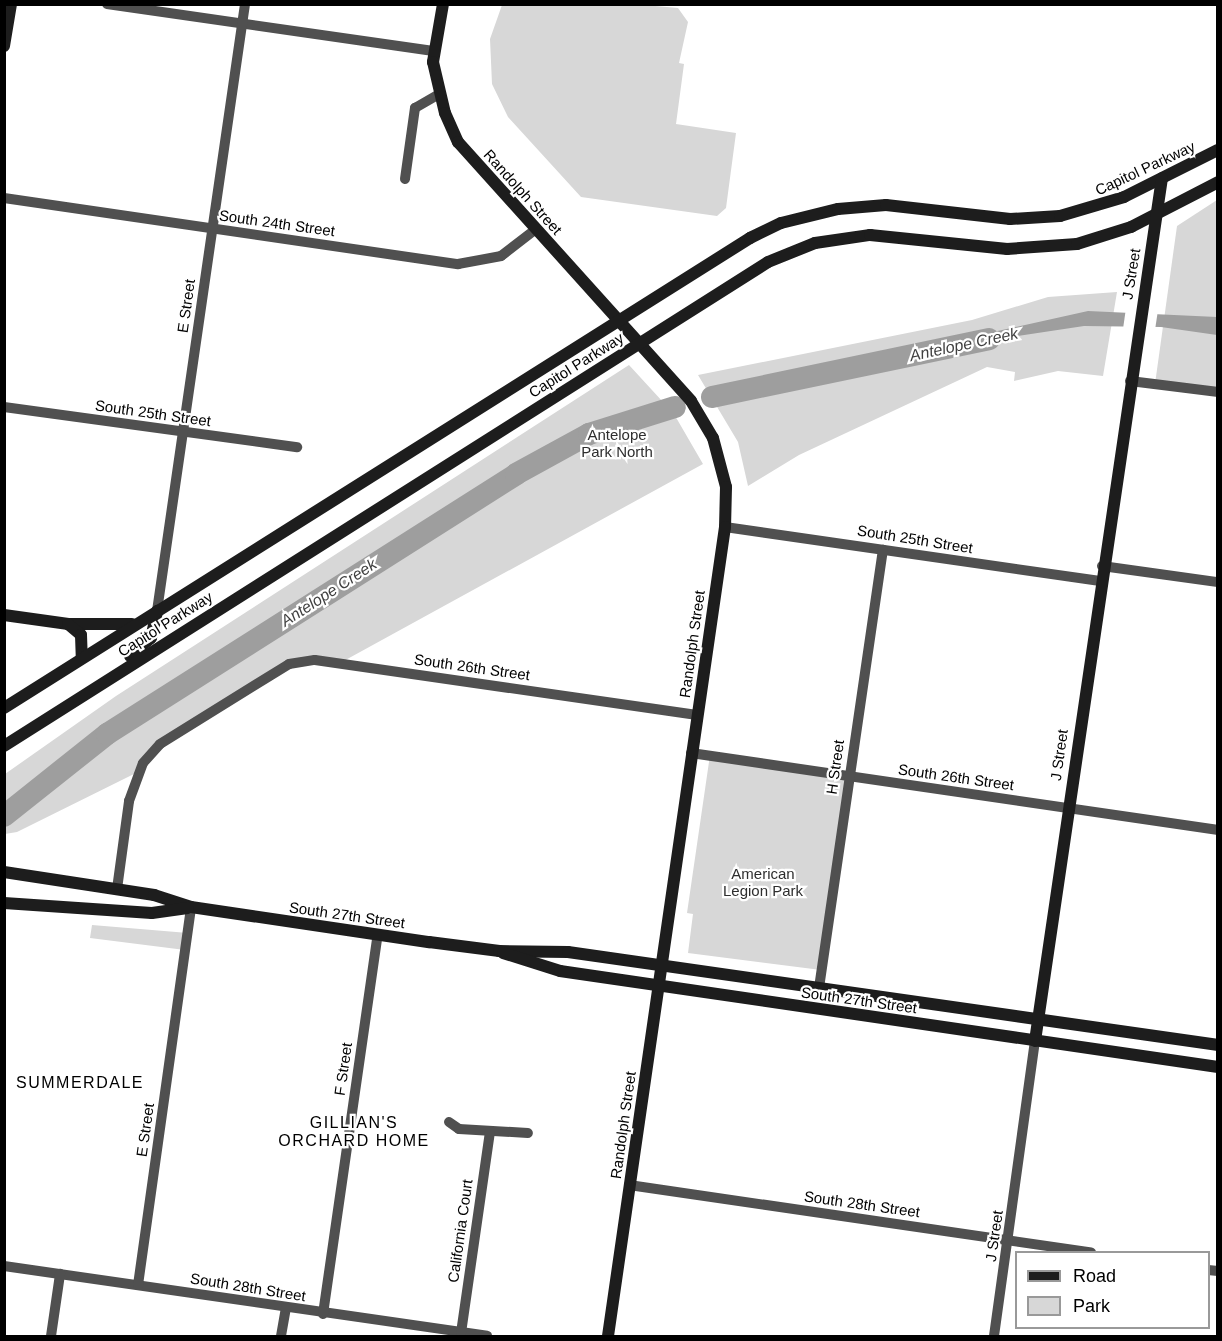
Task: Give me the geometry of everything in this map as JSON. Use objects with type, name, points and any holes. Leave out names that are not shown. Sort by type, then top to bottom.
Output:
[{"type":"main road","points":[[4,46],[10,4]]},
{"type":"main road","points":[[432,51],[443,4]]},
{"type":"main road","name":"Randolph Street","points":[[432,51],[439,94],[458,142],[691,401],[713,438],[726,487],[725,527],[608,1336]]},
{"type":"main road","name":"Capitol Parkway","points":[[4,708],[750,238],[807,215],[886,206],[1003,218],[1045,218],[1091,209],[1218,150]]},
{"type":"main road","name":"J Street","points":[[1035,1041],[1036,1019],[1102,566],[1162,178]]},
{"type":"main road","name":"Capitol Parkway","points":[[4,746],[77,697],[768,262],[815,243],[842,238],[897,235],[981,247],[1040,249],[1090,241],[1156,215],[1218,182]]},
{"type":"main road","points":[[77,697],[146,644],[155,629],[157,611]]},
{"type":"main road","points":[[4,615],[68,624],[136,623]]},
{"type":"main road","points":[[68,624],[81,635],[82,658]]},
{"type":"main road","name":"South 27th Street","points":[[4,872],[154,895],[191,907],[378,934],[499,951],[560,951],[661,964],[1218,1045]]},
{"type":"main road","name":"South 27th Street","points":[[4,903],[152,913],[191,907]]},
{"type":"main road","name":"South 27th Street","points":[[499,951],[560,970],[658,986],[1218,1067]]},
{"type":"street","points":[[107,4],[432,51]]},
{"type":"street","name":"E Street","points":[[157,611],[244,4]]},
{"type":"street","points":[[405,179],[415,108],[439,94]]},
{"type":"street","name":"South 24th Street","points":[[4,198],[471,265],[501,256],[536,229]]},
{"type":"street","points":[[1130,381],[1218,392]]},
{"type":"street","name":"South 25th Street","points":[[4,407],[297,447]]},
{"type":"street","name":"South 25th Street","points":[[725,527],[1100,581]]},
{"type":"street","name":"H Street","points":[[819,988],[883,550]]},
{"type":"street","points":[[1102,566],[1218,582]]},
{"type":"street","name":"South 26th Street","points":[[117,889],[129,801],[147,757],[160,744],[269,674],[289,664],[315,660],[697,715]]},
{"type":"street","name":"South 26th Street","points":[[692,753],[1218,830]]},
{"type":"street","name":"E Street","points":[[138,1285],[191,907]]},
{"type":"street","name":"F Street","points":[[324,1314],[378,934]]},
{"type":"street","name":"J Street","points":[[994,1336],[1035,1041]]},
{"type":"street","points":[[449,1122],[459,1129],[528,1133]]},
{"type":"street","name":"California Court","points":[[461,1333],[490,1132]]},
{"type":"street","name":"South 28th Street","points":[[629,1185],[1083,1251]]},
{"type":"street","name":"South 28th Street","points":[[4,1266],[487,1336]]},
{"type":"street","points":[[51,1336],[60,1274]]},
{"type":"street","points":[[281,1336],[286,1307]]},
{"type":"green space","points":[[502,5],[644,5],[678,8],[688,22],[679,63],[684,64],[676,124],[736,133],[726,208],[717,216],[581,197],[508,117],[492,84],[490,39]]},
{"type":"green space","points":[[1217,200],[1217,392],[1155,384],[1177,226]]},
{"type":"green space","points":[[1117,292],[1103,376],[1058,371],[1014,381],[1015,372],[987,367],[799,455],[748,486],[738,442],[698,375],[972,320],[1048,297]]},
{"type":"green space","name":"Antelope Park North","points":[[629,365],[674,414],[703,464],[340,663],[298,662],[160,744],[138,772],[17,832],[5,834],[5,774],[116,696]]},
{"type":"green space","name":"American Legion Park","points":[[710,755],[849,777],[821,970],[688,953],[693,914],[687,913]]},
{"type":"green space","points":[[92,925],[188,933],[185,950],[90,938]]},
{"type":"shaded area","points":[[1088,311],[1217,317],[1217,335],[1161,327],[1084,326],[959,345],[993,332]]},
{"type":"pier","points":[[1126,308],[1158,310],[1155,330],[1123,329]]},
{"type":"waterway","name":"Antelope Creek","points":[[712,397],[989,339]]},
{"type":"waterway","name":"Antelope Creek","points":[[4,816],[107,734],[516,474],[589,434],[675,407]]},
{"type":"district","name":"SUMMERDALE","points":[[80,1083]]},
{"type":"district","name":"GILLIAN'S ORCHARD HOME","points":[[354,1132]]}]
